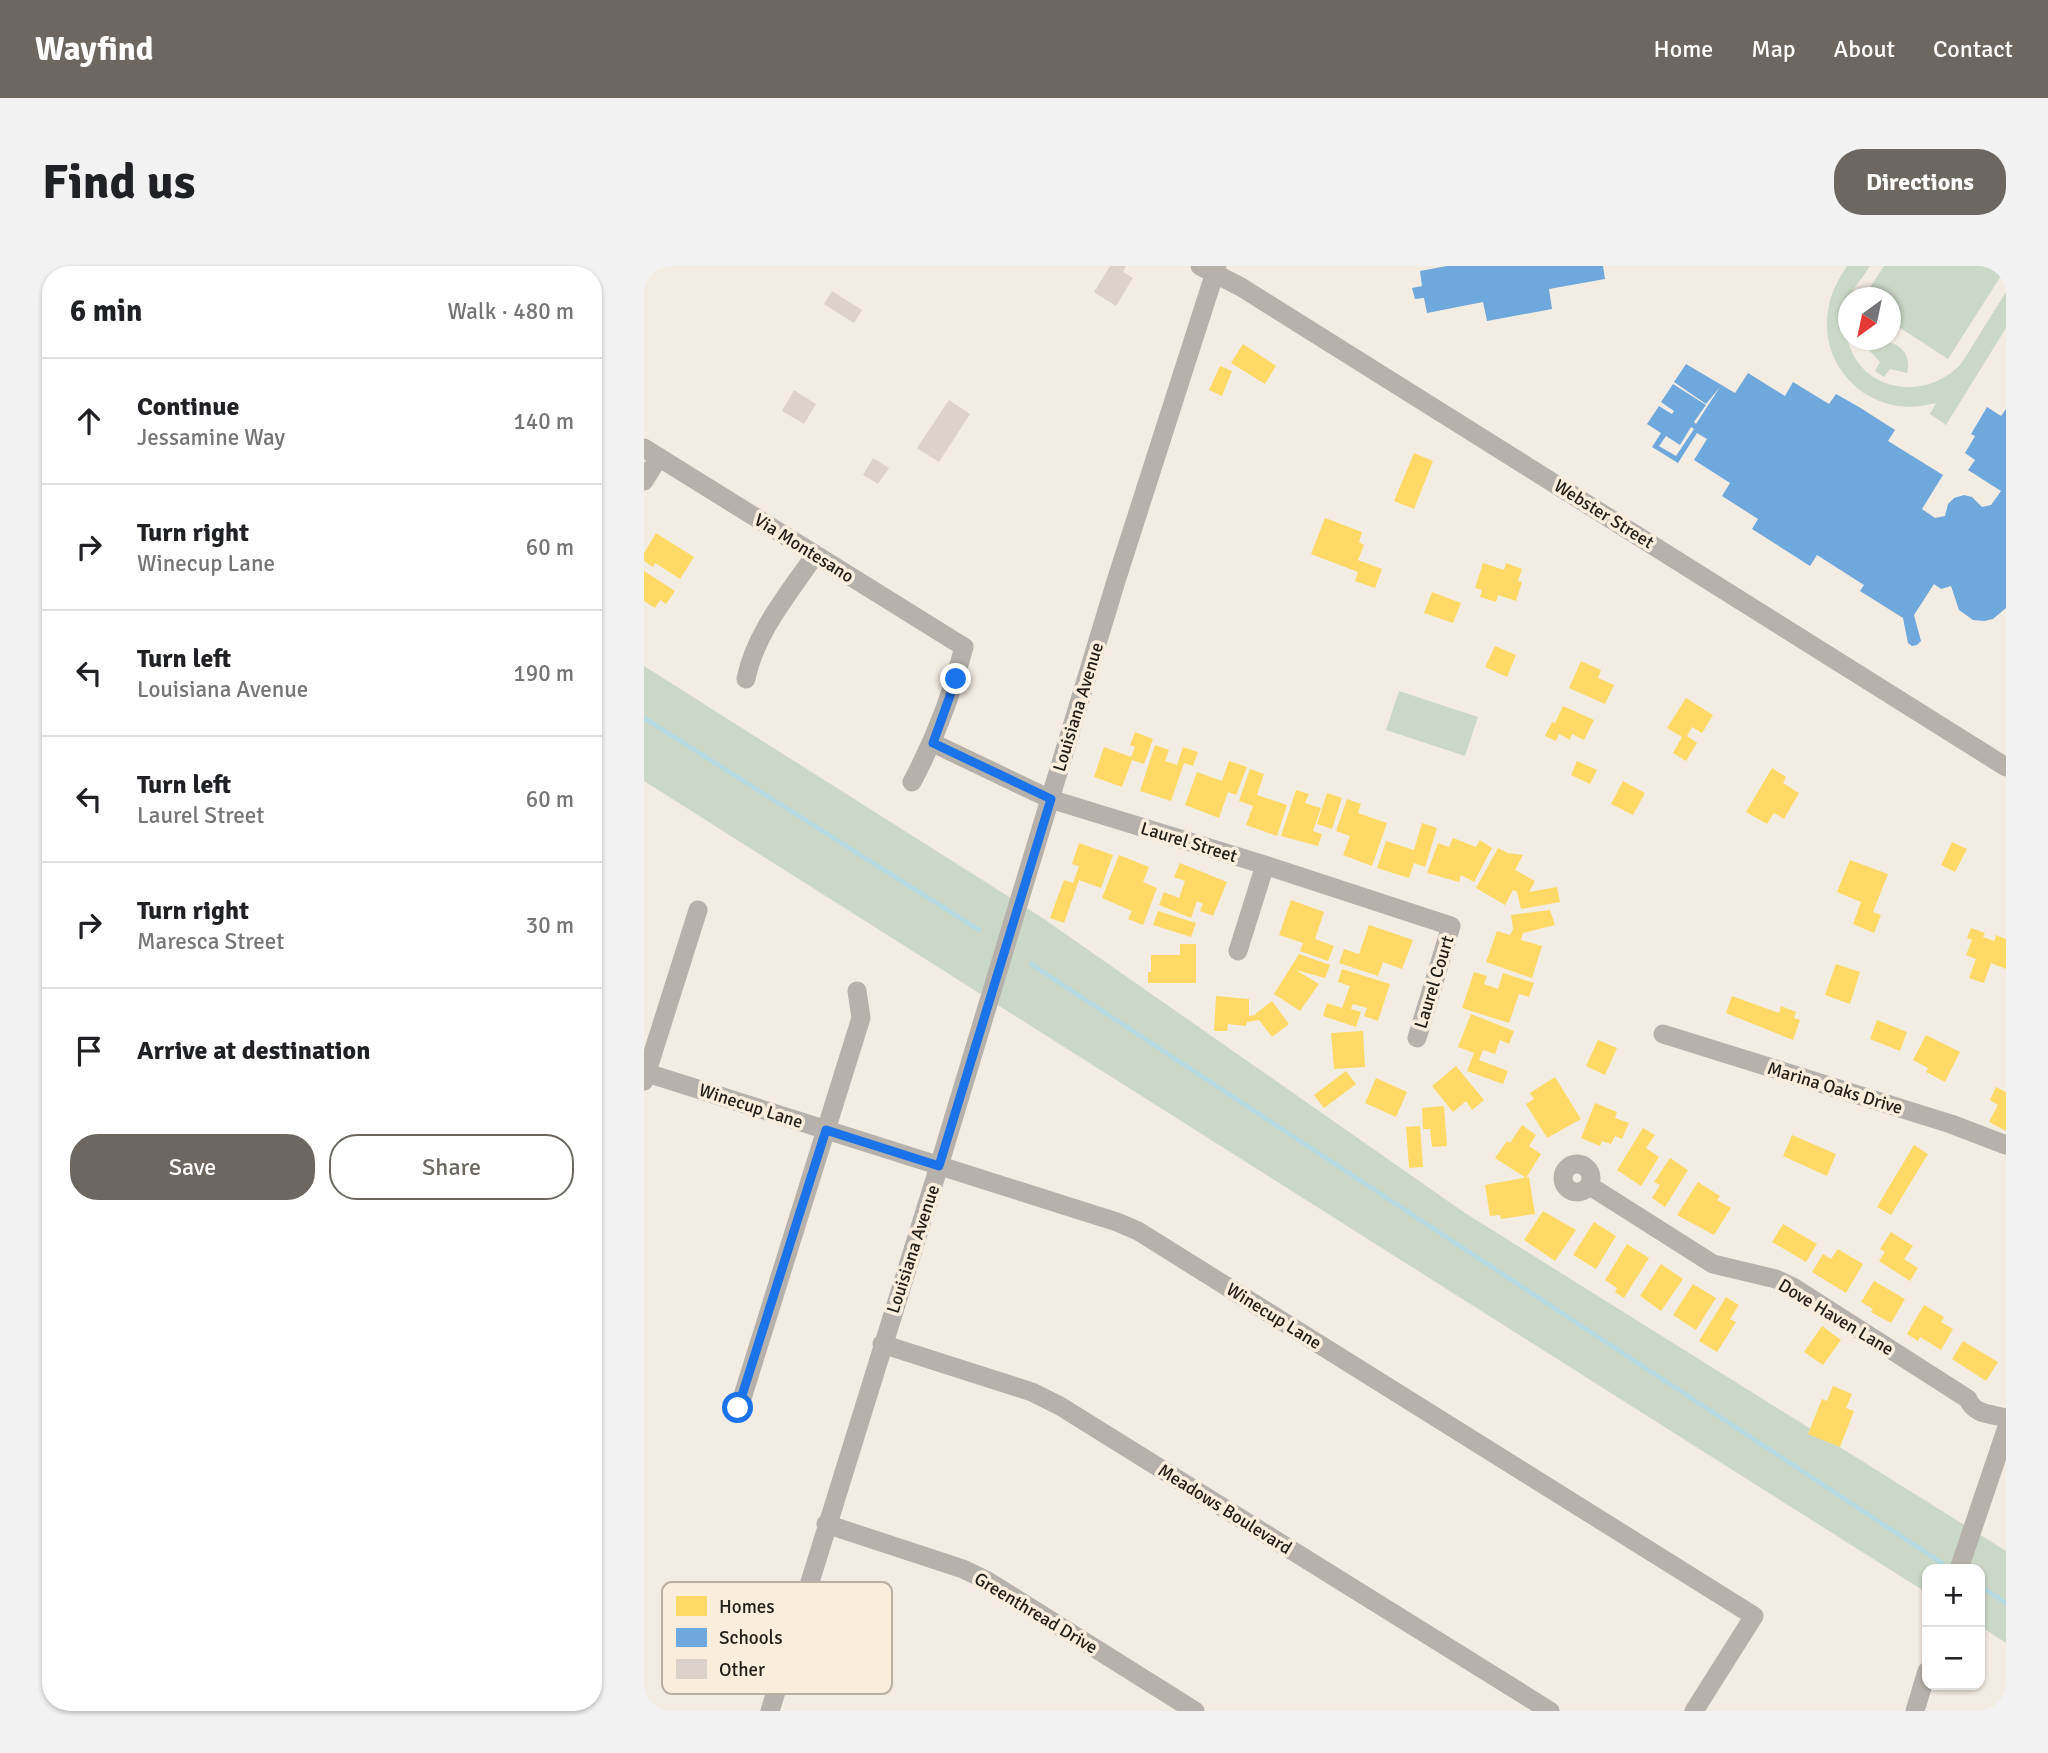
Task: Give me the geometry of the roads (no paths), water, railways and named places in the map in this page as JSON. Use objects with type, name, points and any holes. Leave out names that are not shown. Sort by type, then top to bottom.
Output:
[{"type":"street","name":"Webster Street","points":[[1210,269],[2006,767]]},
{"type":"street","name":"Louisiana Avenue","points":[[808,1582],[939,1166],[1210,269]]},
{"type":"street","points":[[644,481],[651,453]]},
{"type":"street","name":"Via Montesano","points":[[651,453],[964,647],[956,679],[933,743]]},
{"type":"street","points":[[746,679],[759,641],[815,555]]},
{"type":"street","name":"Laurel Street","points":[[933,743],[1051,799],[1451,926]]},
{"type":"street","points":[[912,782],[933,743]]},
{"type":"street","points":[[1238,951],[1265,865]]},
{"type":"street","points":[[645,1075],[698,910]]},
{"type":"street","name":"Laurel Court","points":[[1417,1038],[1451,926]]},
{"type":"street","points":[[738,1408],[861,1018],[857,991]]},
{"type":"street","name":"Marina Oaks Drive","points":[[1663,1034],[1951,1124],[2006,1145]]},
{"type":"street","name":"Winecup Lane","points":[[645,1075],[1118,1222],[1138,1231],[1754,1616],[1694,1711]]},
{"type":"street","name":"Dove Haven Lane","points":[[1590,1186],[1713,1264],[1776,1279],[1793,1287],[1968,1399],[1970,1406],[1983,1414],[2000,1416]]},
{"type":"street","name":"Meadows Boulevard","points":[[882,1344],[1031,1392],[1060,1406],[1550,1711]]},
{"type":"street","points":[[1961,1564],[2006,1430]]},
{"type":"street","name":"Greenthread Drive","points":[[826,1524],[963,1569],[986,1580],[1195,1711]]},
{"type":"street","points":[[1915,1711],[1922,1688]]},
{"type":"street","name":"Louisiana Avenue","points":[[769,1711],[774,1694]]},
{"type":"waterway","points":[[644,718],[979,930]]},
{"type":"waterway","points":[[1031,964],[1942,1563]]},
{"type":"waterway","points":[[1985,1589],[2006,1603]]}]
